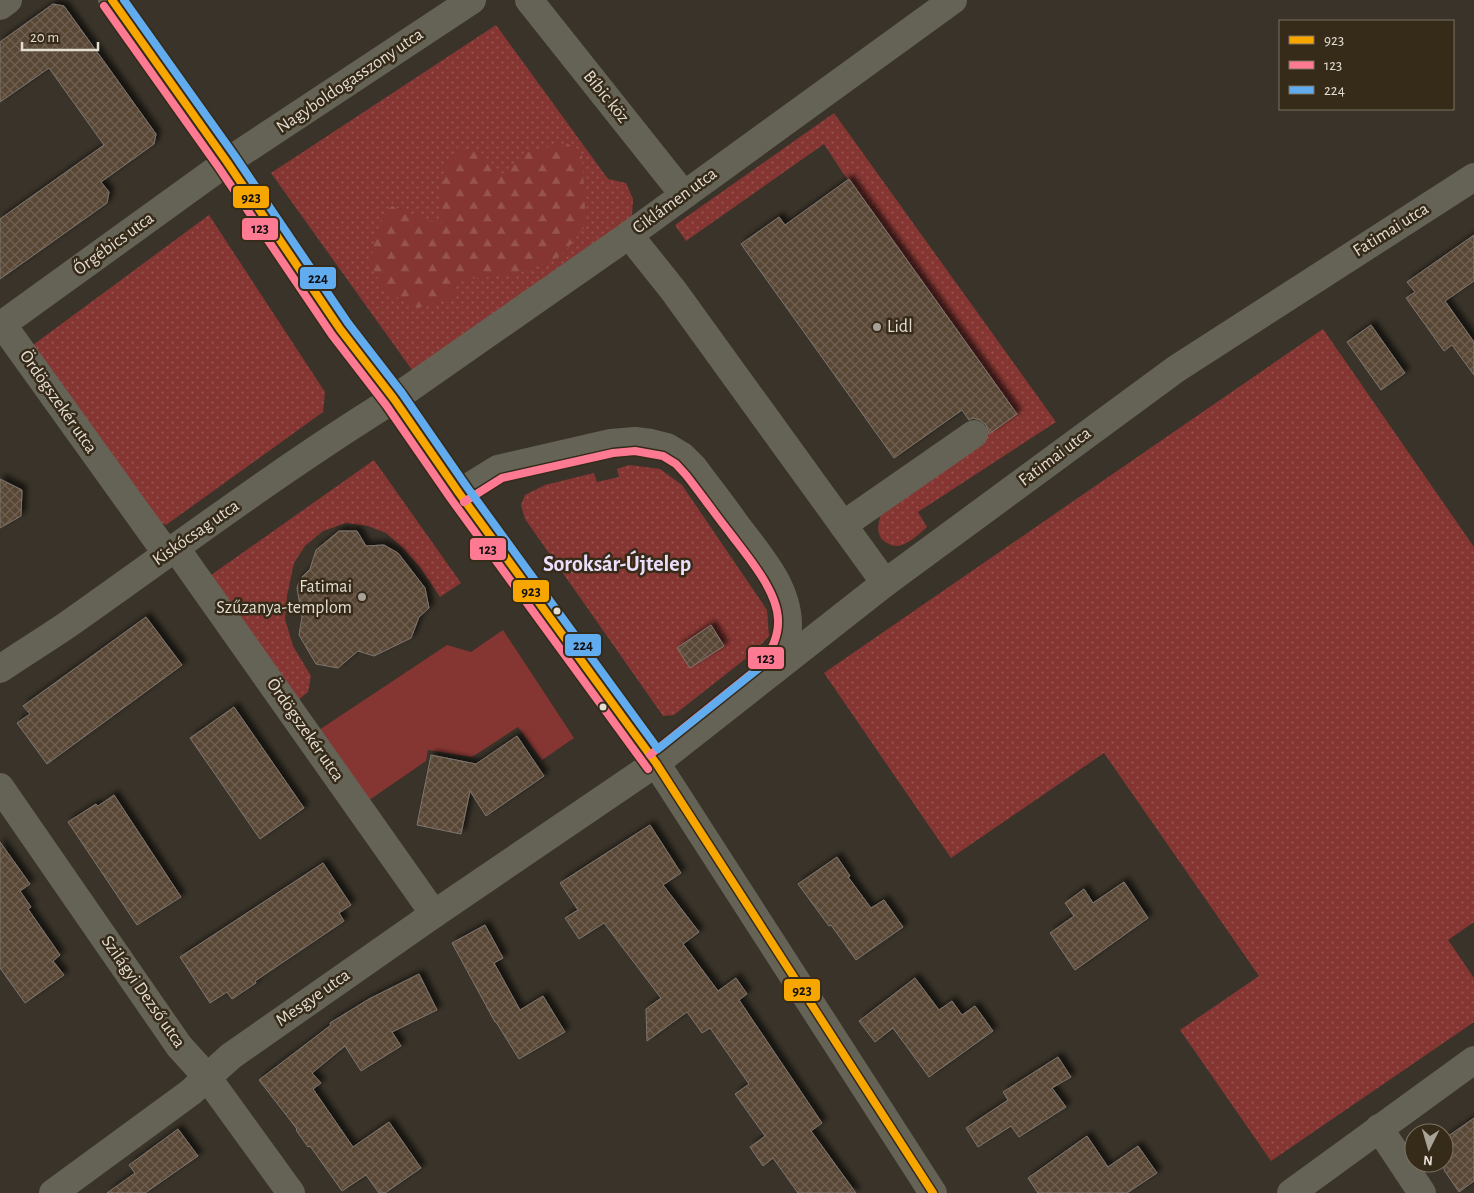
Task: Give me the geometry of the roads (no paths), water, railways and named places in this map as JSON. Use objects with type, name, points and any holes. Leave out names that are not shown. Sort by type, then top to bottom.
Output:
[{"type":"street","points":[[0,6],[8,0]]},
{"type":"street","points":[[112,0],[227,162],[340,329],[394,399],[459,493],[656,763],[933,1193]]},
{"type":"street","name":"Nagyboldogasszony utca","points":[[227,162],[472,0]]},
{"type":"street","name":"Bíbic köz","points":[[529,0],[684,194]]},
{"type":"street","name":"Ciklámen utca","points":[[394,399],[629,235],[953,0]]},
{"type":"street","name":"Őrgébics utca","points":[[1,325],[227,162]]},
{"type":"street","name":"Fatimai utca","points":[[656,763],[885,583],[1176,369],[1474,178]]},
{"type":"street","points":[[629,235],[673,290],[885,583]]},
{"type":"street","name":"Ördögszekér utca","points":[[1,325],[303,727],[434,914]]},
{"type":"street","name":"Kiskócsag utca","points":[[3,659],[65,626],[171,550],[358,421],[394,399]]},
{"type":"street","points":[[843,525],[974,434]]},
{"type":"street","points":[[459,493],[498,469],[611,443],[635,441],[667,447],[682,456],[694,468],[765,564],[781,592],[788,615],[787,639],[770,672]]},
{"type":"street","name":"Mesgye utca","points":[[53,1193],[191,1092],[231,1056],[434,914],[656,763]]},
{"type":"street","name":"Szilágyi Dezső utca","points":[[0,787],[179,1046],[207,1077],[291,1193]]},
{"type":"street","points":[[1291,1193],[1474,1060]]},
{"type":"street","points":[[1379,1128],[1422,1193]]},
{"type":"place","name":"Lidl","points":[[877,327]]},
{"type":"place","name":"Fatimai Szűzanya-templom","points":[[362,597]]},
{"type":"district","name":"Soroksár-Újtelep","points":[[617,564]]}]
